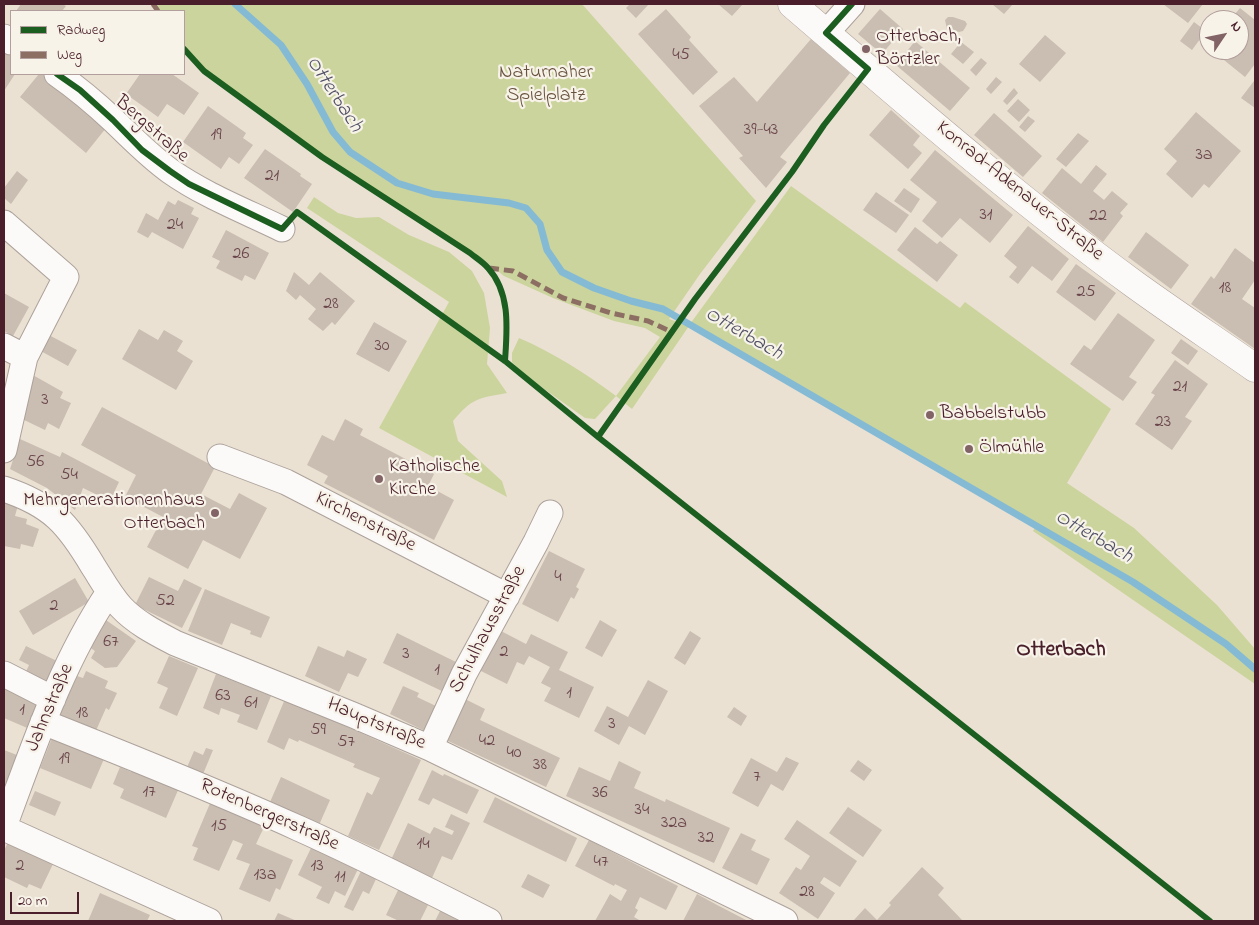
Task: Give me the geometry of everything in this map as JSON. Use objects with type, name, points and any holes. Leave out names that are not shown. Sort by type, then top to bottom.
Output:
[{"type":"main road","name":"Konrad-Adenauer-Straße","points":[[792,4],[1036,208],[1134,283],[1255,368]]},
{"type":"street","points":[[826,33],[852,4]]},
{"type":"street","name":"Bergstraße","points":[[58,75],[80,90],[142,150],[170,171],[189,184],[282,229]]},
{"type":"street","points":[[4,223],[66,277],[25,357],[4,450]]},
{"type":"street","points":[[4,346],[25,357]]},
{"type":"street","name":"Kirchenstraße","points":[[220,456],[286,482],[507,596]]},
{"type":"street","name":"Hauptstraße","points":[[4,489],[41,504],[57,516],[71,532],[109,592],[122,608],[151,631],[175,643],[353,714],[430,748],[785,921]]},
{"type":"street","name":"Schulhausstraße","points":[[430,748],[464,674],[550,513]]},
{"type":"street","name":"Jahnstraße","points":[[109,592],[88,624],[43,722],[6,821],[6,829],[208,921]]},
{"type":"street","points":[[4,674],[53,699]]},
{"type":"street","name":"Rotenbergerstraße","points":[[43,722],[214,791],[299,828],[489,921]]},
{"type":"green space","name":"Naturnaher Spielplatz","points":[[155,4],[582,4],[756,201],[700,274],[669,319],[689,326],[632,409],[616,396],[660,337],[645,328],[614,321],[553,298],[504,276],[485,261],[296,138],[205,69],[185,47],[185,10],[159,10]]},
{"type":"green space","points":[[791,186],[960,308],[965,302],[1111,409],[1067,483],[1134,528],[1217,605],[1255,649],[1255,684],[1033,531],[1037,524],[690,324]]},
{"type":"green space","points":[[314,197],[338,213],[356,218],[379,217],[409,235],[449,252],[472,271],[484,293],[490,328],[487,364],[507,393],[489,396],[471,403],[453,421],[458,441],[502,481],[507,497],[379,428],[449,302],[307,208]]},
{"type":"green space","points":[[519,338],[569,364],[616,396],[595,419],[585,418],[523,374],[512,362],[512,353]]},
{"type":"building","points":[[21,4],[62,4],[66,6],[63,10],[17,10]]},
{"type":"building","points":[[630,4],[649,4],[636,18],[626,8]]},
{"type":"building","points":[[718,4],[743,4],[732,16]]},
{"type":"building","points":[[992,4],[1013,4],[1004,14]]},
{"type":"building","points":[[1163,4],[1203,4],[1188,23]]},
{"type":"building","points":[[666,9],[691,37],[689,40],[718,72],[693,95],[638,34]]},
{"type":"building","points":[[880,9],[903,29],[882,54],[858,34]]},
{"type":"building","points":[[1249,15],[1255,20],[1255,64],[1245,77],[1224,60],[1249,60]]},
{"type":"building","points":[[948,17],[965,21],[967,24],[963,31],[947,29],[945,20]]},
{"type":"building","points":[[1194,22],[1199,26],[1199,40],[1192,50],[1180,41]]},
{"type":"building","points":[[1045,35],[1066,53],[1040,82],[1019,64]]},
{"type":"building","points":[[811,39],[850,73],[780,157],[787,162],[766,188],[739,158],[743,156],[699,106],[734,77],[757,102]]},
{"type":"building","points":[[915,41],[970,88],[950,111],[896,65]]},
{"type":"building","points":[[961,42],[974,52],[963,64],[951,54]]},
{"type":"building","points":[[4,51],[10,55],[10,75],[14,75],[4,91]]},
{"type":"building","points":[[981,58],[987,63],[976,76],[970,70]]},
{"type":"building","points":[[38,75],[43,75],[106,128],[86,153],[20,97]]},
{"type":"building","points":[[139,75],[173,75],[199,93],[184,115],[167,104],[158,117],[126,94]]},
{"type":"building","points":[[996,77],[1002,82],[991,94],[986,89]]},
{"type":"building","points":[[1255,82],[1255,108],[1241,98]]},
{"type":"building","points":[[1014,88],[1018,93],[1007,105],[1003,101]]},
{"type":"building","points":[[1018,99],[1030,110],[1019,122],[1007,111]]},
{"type":"building","points":[[208,106],[246,133],[243,138],[253,145],[239,164],[229,157],[221,169],[183,142]]},
{"type":"building","points":[[891,110],[920,136],[913,145],[922,153],[908,169],[869,135]]},
{"type":"building","points":[[1196,112],[1241,151],[1209,188],[1204,184],[1192,198],[1166,174],[1177,161],[1164,149]]},
{"type":"building","points":[[994,113],[1042,156],[1023,177],[974,135]]},
{"type":"building","points":[[1028,116],[1035,121],[1025,132],[1019,127]]},
{"type":"building","points":[[1078,133],[1089,141],[1066,167],[1056,159]]},
{"type":"building","points":[[265,149],[312,184],[293,212],[244,178]]},
{"type":"building","points":[[935,150],[1013,215],[990,243],[960,218],[942,238],[922,221],[937,202],[910,180]]},
{"type":"building","points":[[1096,165],[1107,174],[1093,191],[1104,200],[1112,191],[1128,204],[1120,213],[1123,216],[1103,242],[1042,193],[1062,168],[1081,184]]},
{"type":"building","points":[[17,171],[28,180],[11,204],[4,198],[4,188]]},
{"type":"building","points":[[904,188],[920,199],[911,213],[894,201]]},
{"type":"building","points":[[876,192],[909,215],[896,233],[863,210]]},
{"type":"building","points":[[178,200],[194,208],[191,214],[199,218],[183,249],[152,232],[148,238],[137,232],[146,213],[158,220],[168,201],[175,205]]},
{"type":"building","points":[[1028,226],[1069,259],[1052,281],[1032,266],[1018,284],[1009,277],[1017,267],[1004,256]]},
{"type":"building","points":[[915,227],[937,244],[940,241],[958,255],[937,282],[897,250]]},
{"type":"building","points":[[226,230],[269,253],[255,280],[245,275],[242,281],[216,268],[220,261],[212,257]]},
{"type":"building","points":[[1146,232],[1189,265],[1171,289],[1128,257]]},
{"type":"building","points":[[1235,248],[1255,263],[1255,280],[1242,299],[1255,308],[1255,349],[1191,304],[1211,276],[1214,279]]},
{"type":"building","points":[[1076,264],[1116,293],[1095,321],[1056,292]]},
{"type":"building","points":[[294,272],[309,285],[320,272],[355,301],[335,325],[332,322],[323,331],[308,319],[316,309],[300,295],[296,300],[286,291]]},
{"type":"building","points":[[4,293],[29,307],[13,336],[4,331]]},
{"type":"building","points":[[1118,313],[1155,340],[1129,377],[1137,382],[1123,401],[1070,364],[1084,345],[1091,350]]},
{"type":"building","points":[[374,322],[407,341],[389,372],[356,354]]},
{"type":"building","points":[[139,329],[158,340],[164,330],[183,341],[177,351],[193,361],[176,390],[122,359]]},
{"type":"building","points":[[47,334],[77,350],[68,366],[39,350]]},
{"type":"building","points":[[1181,339],[1198,351],[1188,365],[1171,353]]},
{"type":"building","points":[[1175,360],[1208,384],[1185,417],[1192,421],[1172,450],[1135,424],[1155,395],[1151,393]]},
{"type":"building","points":[[31,374],[63,392],[60,398],[71,403],[59,429],[48,423],[45,430],[20,418]]},
{"type":"building","points":[[102,407],[215,467],[201,494],[230,509],[239,493],[267,508],[240,559],[203,540],[188,569],[147,547],[163,517],[125,497],[136,475],[81,445]]},
{"type":"building","name":"Katholische Kirche","points":[[345,419],[363,429],[360,435],[434,474],[428,486],[454,500],[434,540],[324,483],[328,476],[307,465],[322,435],[334,441]]},
{"type":"building","points":[[20,439],[60,457],[62,452],[119,482],[110,501],[83,488],[75,510],[47,488],[10,469]]},
{"type":"building","points":[[4,502],[18,505],[15,516],[27,519],[26,524],[39,529],[33,547],[21,544],[20,549],[4,546]]},
{"type":"building","points":[[549,551],[585,569],[576,587],[579,589],[574,599],[571,597],[558,622],[522,604]]},
{"type":"building","points":[[149,577],[178,591],[184,579],[202,588],[182,628],[135,605]]},
{"type":"building","points":[[75,578],[89,602],[33,635],[19,611]]},
{"type":"building","points":[[205,589],[270,617],[261,638],[250,634],[251,631],[231,623],[222,645],[188,631]]},
{"type":"building","points":[[103,618],[136,641],[117,667],[105,668],[91,658],[95,651],[85,644]]},
{"type":"building","points":[[600,620],[617,630],[602,657],[585,648]]},
{"type":"building","points":[[499,630],[526,644],[531,634],[568,652],[559,670],[594,687],[579,718],[544,701],[551,688],[541,683],[550,667],[529,656],[524,665],[517,662],[507,684],[479,670]]},
{"type":"building","points":[[690,631],[701,638],[685,665],[674,658]]},
{"type":"building","points":[[397,633],[460,664],[446,693],[383,663]]},
{"type":"building","points":[[26,646],[61,663],[48,688],[24,676],[29,665],[19,660]]},
{"type":"building","points":[[318,646],[344,657],[347,650],[367,659],[358,677],[348,673],[339,692],[305,676]]},
{"type":"building","points":[[169,656],[198,668],[177,716],[159,708],[168,688],[157,683]]},
{"type":"building","points":[[86,671],[108,681],[105,688],[117,693],[109,710],[106,708],[94,735],[58,719],[77,676],[83,678]]},
{"type":"building","points":[[216,674],[271,696],[257,730],[237,722],[240,715],[221,708],[219,715],[203,708]]},
{"type":"building","points":[[648,680],[668,691],[645,735],[629,726],[619,745],[594,731],[607,706],[628,717]]},
{"type":"building","points":[[403,686],[419,693],[417,697],[438,707],[427,732],[390,714]]},
{"type":"building","points":[[4,687],[43,703],[32,730],[4,718]]},
{"type":"building","points":[[463,698],[485,709],[480,720],[560,758],[546,787],[444,739]]},
{"type":"building","points":[[285,699],[421,760],[379,850],[348,836],[367,792],[372,795],[380,778],[353,767],[355,764],[299,740],[298,742],[289,738],[284,750],[267,742]]},
{"type":"building","points":[[734,707],[747,716],[741,726],[727,717]]},
{"type":"building","points":[[52,738],[104,759],[91,789],[40,768]]},
{"type":"building","points":[[206,748],[213,750],[201,779],[185,772],[194,751],[203,755]]},
{"type":"building","points":[[4,750],[22,757],[10,787],[4,785]]},
{"type":"building","points":[[786,757],[799,763],[783,791],[771,784],[758,807],[732,793],[751,758],[777,772]]},
{"type":"building","points":[[858,760],[872,770],[864,781],[850,771]]},
{"type":"building","points":[[619,761],[641,772],[634,788],[665,802],[666,799],[730,828],[714,863],[566,796],[579,767],[610,781]]},
{"type":"building","points":[[120,767],[131,772],[132,768],[179,788],[166,818],[120,798],[124,789],[113,784]]},
{"type":"building","points":[[432,770],[479,790],[467,814],[433,798],[429,805],[418,800]]},
{"type":"building","points":[[281,777],[330,800],[319,825],[270,802]]},
{"type":"building","points":[[35,791],[61,802],[55,816],[29,805]]},
{"type":"building","points":[[495,797],[577,838],[566,862],[483,822]]},
{"type":"building","points":[[211,801],[265,825],[256,844],[293,860],[280,890],[276,888],[270,902],[239,889],[250,864],[236,859],[243,844],[233,840],[219,871],[193,860],[198,848],[192,846]]},
{"type":"building","points":[[848,807],[882,830],[863,857],[829,833]]},
{"type":"building","points":[[451,814],[470,823],[452,860],[442,856],[431,880],[391,860],[408,823],[430,834],[434,827],[452,835],[454,831],[445,827]]},
{"type":"building","points":[[797,820],[857,861],[840,887],[824,877],[820,883],[835,893],[818,919],[779,893],[796,867],[801,870],[810,856],[784,839]]},
{"type":"building","points":[[741,833],[756,840],[751,850],[770,859],[757,885],[722,868]]},
{"type":"building","points":[[589,840],[678,886],[666,910],[640,897],[635,908],[638,910],[634,917],[641,921],[595,921],[610,894],[621,901],[627,890],[615,884],[614,886],[575,866]]},
{"type":"building","points":[[8,842],[53,864],[41,889],[29,884],[27,888],[4,877],[4,851]]},
{"type":"building","points":[[312,846],[358,869],[345,896],[335,891],[329,904],[316,898],[322,887],[298,875]]},
{"type":"building","points":[[922,867],[944,888],[938,895],[963,921],[853,921],[865,908],[877,920],[891,905],[889,903]]},
{"type":"building","points":[[361,871],[376,879],[369,894],[363,891],[353,911],[344,907]]},
{"type":"building","points":[[528,874],[550,885],[543,898],[521,887]]},
{"type":"building","points":[[400,886],[430,901],[420,921],[399,921],[386,915]]},
{"type":"building","points":[[100,893],[150,915],[147,921],[88,921]]},
{"type":"building","points":[[697,894],[719,906],[748,921],[683,921]]},
{"type":"building","points":[[441,909],[465,921],[435,921]]},
{"type":"building","points":[[278,913],[297,921],[274,921]]},
{"type":"waterway","name":"Otterbach","points":[[235,4],[281,45],[307,84],[333,132],[350,152],[397,183],[433,194],[509,203],[526,208],[540,224],[547,250],[562,272],[594,288],[631,301],[663,309],[1133,582],[1226,644],[1255,669]]},
{"type":"marked path","points":[[153,4],[157,10]]},
{"type":"marked path","points":[[489,268],[513,271],[563,298],[611,313],[648,321],[672,332]]},
{"type":"cycle path","points":[[598,437],[695,299],[792,172],[824,125],[868,69],[826,33],[852,4]]},
{"type":"cycle path","points":[[185,50],[204,71],[322,157],[470,253],[486,266],[501,289],[504,300],[507,325],[505,361]]},
{"type":"cycle path","points":[[58,75],[80,90],[142,150],[189,184],[282,229],[297,212],[505,361],[598,437],[1210,921]]},
{"type":"place","name":"Otterbach, Börtzler","points":[[866,49]]},
{"type":"place","name":"Babbelstubb","points":[[930,415]]},
{"type":"place","name":"Ölmühle","points":[[969,449]]},
{"type":"place","name":"Katholische Kirche","points":[[379,479]]},
{"type":"place","name":"Mehrgenerationenhaus Otterbach","points":[[215,513]]},
{"type":"district","name":"Otterbach","points":[[1061,651]]}]
